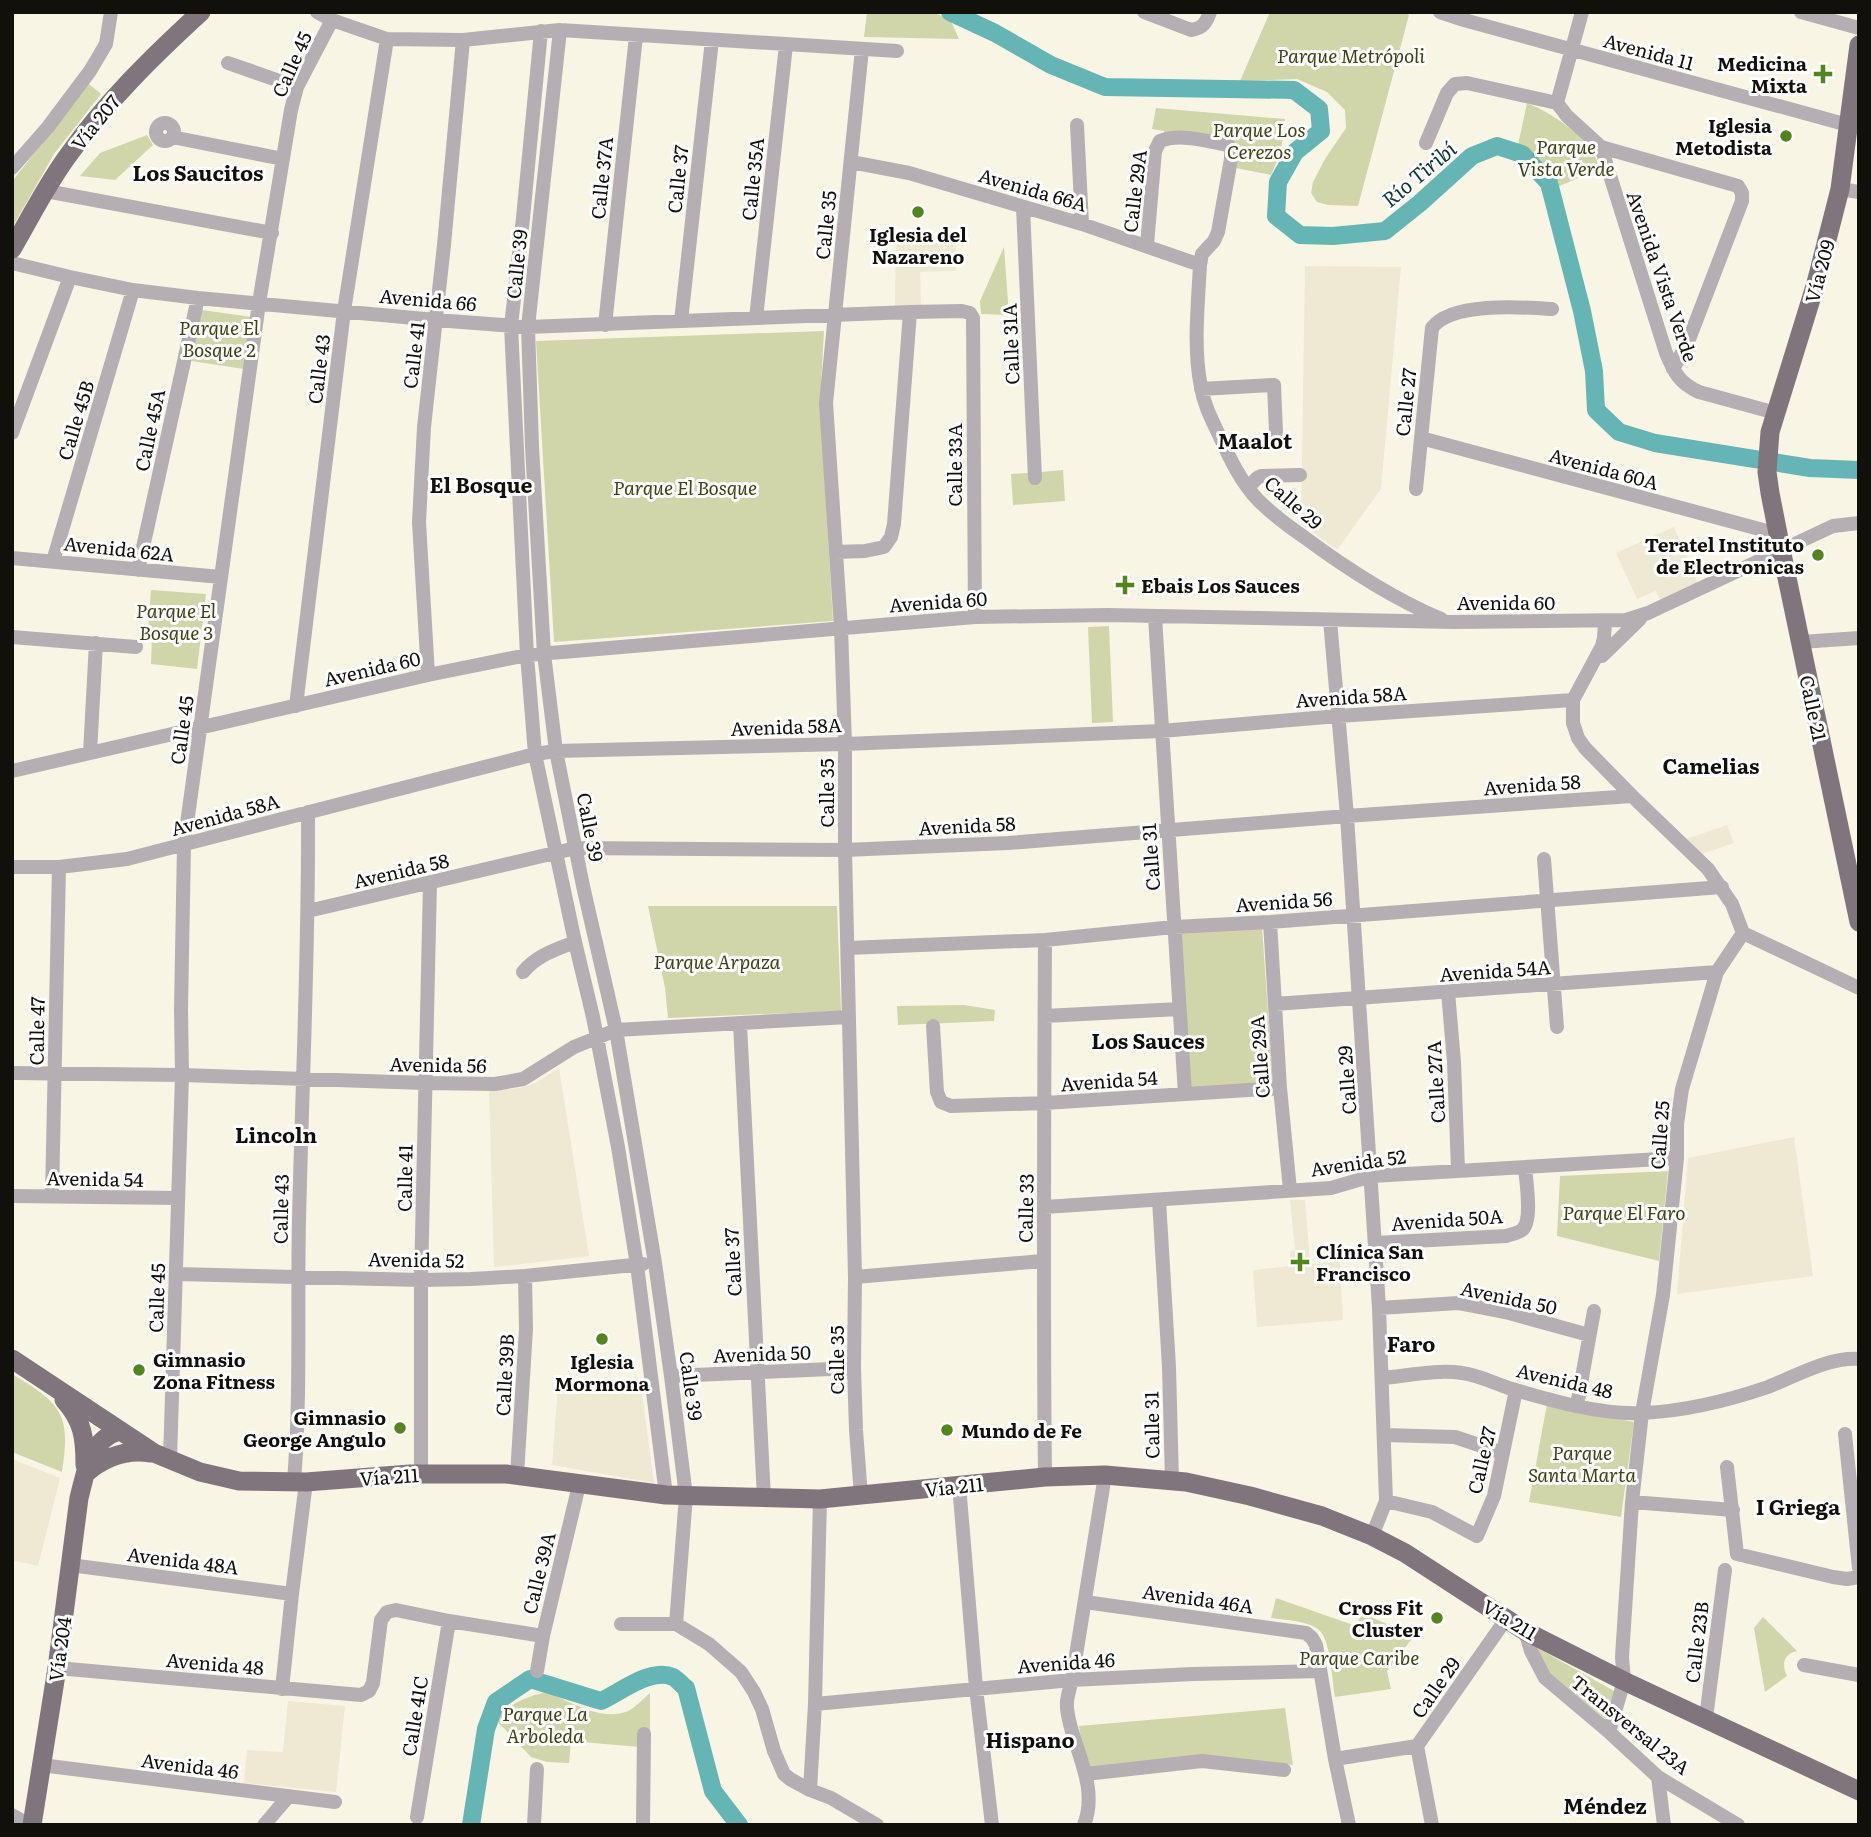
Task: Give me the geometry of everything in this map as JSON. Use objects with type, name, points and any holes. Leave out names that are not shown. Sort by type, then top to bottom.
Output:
[{"type":"main road","name":"Vía 207","points":[[12,249],[66,158],[106,107],[146,63],[201,12]]},
{"type":"main road","name":"Vía 209","points":[[1770,493],[1770,432],[1816,283],[1849,191],[1848,125],[1859,45]]},
{"type":"main road","name":"Calle 21","points":[[1770,493],[1859,922]]},
{"type":"main road","name":"Vía 211","points":[[12,1359],[162,1457],[201,1472],[240,1481],[475,1473],[517,1475],[666,1495],[820,1499],[1045,1477],[1105,1475],[1172,1481],[1250,1496],[1322,1516],[1372,1536],[1405,1553],[1525,1631],[1624,1681],[1859,1791]]},
{"type":"main road","points":[[50,1383],[72,1409],[81,1426],[85,1474]]},
{"type":"main road","name":"Vía 204","points":[[31,1825],[57,1668],[75,1521],[85,1474],[94,1449],[101,1440],[119,1431]]},
{"type":"main road","points":[[85,1474],[102,1461],[122,1453],[162,1457]]},
{"type":"street","points":[[12,167],[48,127],[90,71],[106,44],[111,12]]},
{"type":"street","points":[[317,12],[387,39],[463,40],[560,30],[897,51]]},
{"type":"street","points":[[1144,12],[1191,30],[1199,29],[1205,24],[1210,12]]},
{"type":"street","name":"Avenida 11","points":[[1440,12],[1848,125]]},
{"type":"street","points":[[1426,143],[1447,93],[1455,84],[1467,83],[1557,103],[1582,12]]},
{"type":"street","points":[[1801,12],[1859,28]]},
{"type":"street","name":"Calle 45","points":[[162,1457],[177,1274],[184,845],[259,303],[291,110],[298,87],[332,20]]},
{"type":"street","name":"Calle 39","points":[[560,30],[528,327],[544,654],[556,751],[616,1030],[671,1376],[686,1496],[676,1624]]},
{"type":"street","name":"Calle 39","points":[[541,31],[511,326],[527,655],[535,754],[597,1037],[618,1147],[637,1265],[666,1495]]},
{"type":"street","name":"Calle 37A","points":[[605,325],[636,36]]},
{"type":"street","name":"Calle 43","points":[[296,706],[344,311],[387,39]]},
{"type":"street","name":"Calle 41","points":[[428,675],[419,522],[424,426],[463,40]]},
{"type":"street","name":"Calle 37","points":[[681,321],[712,40]]},
{"type":"street","name":"Calle 35A","points":[[756,318],[786,45]]},
{"type":"street","name":"Calle 35","points":[[861,1496],[854,1368],[855,1277],[845,744],[841,628],[825,403],[862,49]]},
{"type":"street","points":[[229,63],[298,87]]},
{"type":"street","name":"Avenida Vista Verde","points":[[1557,103],[1567,116],[1601,147],[1672,369],[1688,387],[1699,392],[1776,413]]},
{"type":"street","points":[[1077,125],[1082,223]]},
{"type":"street","points":[[172,137],[283,159]]},
{"type":"street","name":"Calle 29A","points":[[1147,245],[1155,151],[1160,141],[1168,138],[1199,139],[1228,145]]},
{"type":"street","name":"Calle 29","points":[[1228,145],[1231,159],[1218,232],[1202,254],[1200,265],[1197,355],[1201,390],[1207,411],[1230,459],[1248,488],[1280,520],[1349,569],[1395,597],[1446,622]]},
{"type":"street","points":[[1601,147],[1738,186],[1742,193],[1742,201],[1688,342],[1672,369]]},
{"type":"street","name":"Avenida 66A","points":[[851,162],[909,173],[1082,223],[1200,265]]},
{"type":"street","points":[[46,191],[272,233]]},
{"type":"street","name":"Calle 31A","points":[[1023,207],[1035,478]]},
{"type":"street","name":"Avenida 66","points":[[12,263],[134,290],[198,298],[528,327],[910,312],[970,313]]},
{"type":"street","points":[[12,433],[70,277]]},
{"type":"street","name":"Calle 45B","points":[[52,561],[134,290]]},
{"type":"street","name":"Calle 45A","points":[[138,570],[198,298]]},
{"type":"street","name":"Calle 27","points":[[1416,489],[1432,328],[1437,321],[1472,310],[1508,307],[1552,309]]},
{"type":"street","points":[[836,552],[884,547],[891,537],[910,312]]},
{"type":"street","name":"Calle 33A","points":[[970,313],[973,318],[975,617]]},
{"type":"street","points":[[1201,390],[1274,385],[1276,432]]},
{"type":"street","name":"Avenida 60A","points":[[1421,438],[1780,542]]},
{"type":"street","points":[[1248,488],[1261,475],[1300,475]]},
{"type":"street","name":"Avenida 60","points":[[12,771],[428,675],[527,655],[975,617],[1446,622],[1626,620],[1648,613],[1780,542],[1833,526],[1859,523]]},
{"type":"street","name":"Avenida 62A","points":[[12,558],[221,577]]},
{"type":"street","points":[[1588,673],[1616,641],[1648,613]]},
{"type":"street","name":"Calle 31","points":[[1155,617],[1185,1094]]},
{"type":"street","name":"Calle 29","points":[[1330,620],[1360,997],[1379,1308],[1386,1501],[1372,1536]]},
{"type":"street","points":[[1605,622],[1602,646],[1573,700],[1573,723],[1578,738],[1632,796],[1708,869],[1732,904],[1744,933],[1859,988]]},
{"type":"street","points":[[12,637],[136,647]]},
{"type":"street","points":[[1801,642],[1859,638]]},
{"type":"street","points":[[90,753],[96,643]]},
{"type":"street","name":"Avenida 58A","points":[[12,867],[59,867],[127,859],[535,754],[556,751],[845,744],[1161,731],[1573,700]]},
{"type":"street","name":"Avenida 58","points":[[309,911],[576,848],[845,850],[1008,843],[1632,796]]},
{"type":"street","name":"Calle 43","points":[[282,1689],[300,1481],[298,1276],[309,911],[308,812]]},
{"type":"street","points":[[1544,859],[1557,1027]]},
{"type":"street","name":"Calle 47","points":[[52,1196],[59,867]]},
{"type":"street","name":"Calle 41","points":[[421,1474],[421,1280],[430,883]]},
{"type":"street","name":"Avenida 56","points":[[848,948],[1045,940],[1174,927],[1722,887]]},
{"type":"street","name":"Calle 29A","points":[[1269,922],[1290,1190]]},
{"type":"street","name":"Calle 25","points":[[1609,1732],[1624,1681],[1622,1657],[1632,1502],[1642,1413],[1663,1295],[1682,1089],[1717,972],[1744,933]]},
{"type":"street","name":"Calle 33","points":[[1045,940],[1045,1477]]},
{"type":"street","points":[[523,972],[532,960],[575,942]]},
{"type":"street","name":"Avenida 54A","points":[[1275,1004],[1717,972]]},
{"type":"street","name":"Calle 27A","points":[[1448,992],[1458,1170]]},
{"type":"street","points":[[1045,1016],[1179,1009]]},
{"type":"street","name":"Avenida 56","points":[[12,1073],[495,1084],[523,1079],[575,1047],[616,1030],[849,1017]]},
{"type":"street","name":"Calle 37","points":[[740,1024],[764,1498]]},
{"type":"street","name":"Avenida 54","points":[[933,1026],[937,1092],[941,1101],[951,1106],[1045,1103],[1280,1088]]},
{"type":"street","name":"Avenida 52","points":[[1045,1207],[1331,1188],[1372,1176],[1676,1158]]},
{"type":"street","name":"Avenida 50A","points":[[1376,1243],[1506,1236],[1520,1232],[1526,1226],[1528,1216],[1525,1167]]},
{"type":"street","name":"Avenida 54","points":[[12,1196],[178,1198]]},
{"type":"street","name":"Calle 31","points":[[1159,1200],[1169,1367],[1172,1481]]},
{"type":"street","points":[[855,1277],[1043,1261]]},
{"type":"street","name":"Avenida 52","points":[[177,1274],[421,1280],[525,1276],[655,1263]]},
{"type":"street","name":"Calle 39B","points":[[517,1475],[526,1329],[525,1276]]},
{"type":"street","name":"Avenida 50","points":[[1379,1308],[1458,1303],[1509,1313],[1589,1335]]},
{"type":"street","points":[[1577,1405],[1594,1311]]},
{"type":"street","name":"Avenida 48","points":[[1382,1378],[1461,1373],[1577,1405],[1610,1412],[1642,1413],[1698,1407],[1765,1388],[1832,1362],[1859,1359]]},
{"type":"street","name":"Avenida 50","points":[[671,1376],[854,1368]]},
{"type":"street","name":"Calle 27","points":[[1386,1501],[1432,1512],[1477,1536],[1494,1496],[1516,1390]]},
{"type":"street","points":[[1845,1434],[1859,1568]]},
{"type":"street","points":[[1384,1435],[1455,1437],[1503,1453]]},
{"type":"street","points":[[1727,1467],[1737,1554],[1833,1577],[1859,1577]]},
{"type":"street","points":[[1084,1825],[1089,1814],[1089,1792],[1069,1721],[1067,1703],[1105,1475]]},
{"type":"street","name":"Calle 39A","points":[[537,1671],[579,1485]]},
{"type":"street","points":[[959,1485],[976,1688],[992,1825]]},
{"type":"street","points":[[810,1790],[820,1499]]},
{"type":"street","points":[[1632,1502],[1733,1510]]},
{"type":"street","name":"Avenida 48A","points":[[70,1565],[292,1594]]},
{"type":"street","name":"Calle 23B","points":[[1706,1718],[1725,1570]]},
{"type":"street","name":"Avenida 46A","points":[[1085,1602],[1306,1633],[1312,1637],[1316,1646],[1320,1671]]},
{"type":"street","name":"Avenida 48","points":[[57,1668],[361,1695],[369,1691],[373,1683],[381,1620],[387,1612],[396,1610],[449,1621]]},
{"type":"street","name":"Calle 29","points":[[1432,1825],[1417,1746],[1506,1619]]},
{"type":"street","points":[[449,1621],[543,1636]]},
{"type":"street","name":"Calle 41C","points":[[417,1817],[449,1621]]},
{"type":"street","points":[[621,1624],[676,1624],[709,1644],[741,1672],[754,1692],[784,1774],[810,1790],[831,1797],[877,1825]]},
{"type":"street","name":"Transversal 23A","points":[[1525,1631],[1531,1651],[1545,1678],[1658,1777],[1738,1825]]},
{"type":"street","points":[[1804,1665],[1859,1675]]},
{"type":"street","points":[[1320,1671],[1349,1825]]},
{"type":"street","name":"Avenida 46","points":[[815,1704],[1072,1680],[1320,1671]]},
{"type":"street","points":[[643,1825],[644,1734]]},
{"type":"street","points":[[1335,1759],[1417,1746]]},
{"type":"street","points":[[1086,1774],[1202,1762],[1284,1770]]},
{"type":"street","name":"Avenida 46","points":[[41,1765],[335,1802]]},
{"type":"street","points":[[534,1825],[537,1769]]},
{"type":"street","points":[[1658,1777],[1664,1825]]},
{"type":"street","points":[[264,1825],[288,1797]]},
{"type":"street","points":[[12,1815],[31,1825]]},
{"type":"shaded area","points":[[896,240],[956,240],[956,271],[920,272],[921,305],[895,306]]},
{"type":"shaded area","points":[[1305,266],[1401,267],[1381,489],[1337,550],[1301,524]]},
{"type":"shaded area","points":[[1674,527],[1698,584],[1661,601],[1656,591],[1637,599],[1616,553]]},
{"type":"shaded area","points":[[1727,825],[1734,843],[1699,855],[1683,840]]},
{"type":"shaded area","points":[[559,1068],[589,1256],[494,1267],[489,1091],[520,1088],[535,1083]]},
{"type":"shaded area","points":[[1794,1137],[1813,1276],[1677,1294],[1688,1158]]},
{"type":"shaded area","name":"Clínica San Francisco","points":[[1290,1200],[1305,1200],[1310,1264],[1340,1261],[1343,1320],[1257,1327],[1253,1270],[1290,1266],[1290,1251],[1295,1250]]},
{"type":"shaded area","points":[[640,1379],[654,1483],[552,1465],[558,1387]]},
{"type":"shaded area","points":[[12,1459],[60,1478],[38,1566],[12,1560]]},
{"type":"shaded area","points":[[288,1701],[345,1706],[336,1792],[244,1783],[247,1750],[283,1752]]},
{"type":"green space","points":[[867,12],[932,12],[950,19],[959,39],[864,37]]},
{"type":"green space","name":"Parque Metrópoli","points":[[1270,12],[1404,12],[1409,15],[1358,206],[1317,202],[1311,193],[1313,182],[1325,159],[1346,128],[1345,110],[1327,92],[1297,79],[1240,81]]},
{"type":"green space","points":[[89,84],[101,94],[54,154],[12,228],[12,182]]},
{"type":"green space","name":"Parque Vista Verde","points":[[1527,103],[1560,121],[1581,138],[1596,158],[1600,169],[1557,187],[1529,151],[1518,145]]},
{"type":"green space","name":"Parque Los Cerezos","points":[[1156,108],[1285,119],[1281,152],[1271,175],[1236,168],[1239,155],[1233,146],[1164,135],[1164,131],[1152,129]]},
{"type":"green space","points":[[147,135],[153,145],[115,180],[80,176],[100,153]]},
{"type":"green space","points":[[1004,247],[1009,315],[981,314],[980,301]]},
{"type":"green space","name":"Parque El Bosque 2","points":[[195,309],[252,317],[244,369],[185,360]]},
{"type":"green space","name":"Parque El Bosque","points":[[824,331],[820,404],[833,621],[554,642],[536,341]]},
{"type":"green space","points":[[1063,470],[1065,501],[1013,505],[1011,474],[1028,473],[1029,482],[1041,481],[1041,472]]},
{"type":"green space","name":"Parque El Bosque 3","points":[[151,590],[206,594],[197,669],[151,664],[152,633],[148,630]]},
{"type":"green space","points":[[1109,626],[1113,722],[1092,723],[1088,627]]},
{"type":"green space","name":"Parque Arpaza","points":[[648,906],[837,906],[841,1011],[668,1018],[665,988]]},
{"type":"green space","points":[[1262,927],[1273,1083],[1191,1089],[1181,933]]},
{"type":"green space","points":[[964,1005],[995,1010],[994,1021],[898,1025],[897,1006]]},
{"type":"green space","name":"Parque El Faro","points":[[1668,1171],[1659,1261],[1557,1236],[1560,1176]]},
{"type":"green space","points":[[12,1374],[42,1394],[59,1412],[65,1436],[62,1472],[12,1452]]},
{"type":"green space","name":"Parque Santa Marta","points":[[1547,1404],[1634,1422],[1621,1517],[1529,1502]]},
{"type":"green space","name":"Parque Caribe","points":[[1276,1598],[1356,1626],[1362,1613],[1414,1636],[1387,1671],[1391,1689],[1335,1697],[1324,1636],[1311,1625],[1271,1618]]},
{"type":"green space","points":[[1763,1617],[1797,1651],[1789,1654],[1785,1660],[1787,1676],[1765,1692],[1754,1628]]},
{"type":"green space","points":[[1534,1646],[1614,1691],[1605,1719],[1548,1674]]},
{"type":"green space","name":"Parque La Arboleda","points":[[547,1692],[586,1709],[607,1714],[628,1711],[650,1693],[650,1733],[639,1747],[571,1741],[569,1763],[547,1762],[531,1757],[495,1719],[519,1701]]},
{"type":"green space","points":[[1285,1708],[1293,1765],[1207,1757],[1091,1768],[1082,1745],[1079,1726]]},
{"type":"waterway","name":"Río Tiribí","points":[[950,12],[995,33],[1051,65],[1105,87],[1294,90],[1319,109],[1321,131],[1295,152],[1278,182],[1276,216],[1300,235],[1333,236],[1385,231],[1472,156],[1497,146],[1522,154],[1549,183],[1582,311],[1594,371],[1596,410],[1619,432],[1655,443],[1810,468],[1859,470]]},
{"type":"waterway","points":[[471,1825],[486,1729],[496,1702],[530,1679],[601,1701],[655,1675],[675,1678],[686,1688],[713,1791],[739,1825]]},
{"type":"place","name":"Medicina Mixta","points":[[1823,74]]},
{"type":"place","name":"Iglesia Metodista","points":[[1786,136]]},
{"type":"place","name":"Iglesia del Nazareno","points":[[918,212]]},
{"type":"place","name":"Teratel Instituto de Electronicas","points":[[1818,555]]},
{"type":"place","name":"Ebais Los Sauces","points":[[1125,585]]},
{"type":"place","name":"Clínica San Francisco","points":[[1300,1262]]},
{"type":"place","name":"Iglesia Mormona","points":[[602,1339]]},
{"type":"place","name":"Gimnasio Zona Fitness","points":[[139,1370]]},
{"type":"place","name":"Gimnasio George Angulo","points":[[400,1428]]},
{"type":"place","name":"Mundo de Fe","points":[[947,1430]]},
{"type":"place","name":"Cross Fit Cluster","points":[[1437,1618]]},
{"type":"district","name":"Los Saucitos","points":[[198,171]]},
{"type":"district","name":"Maalot","points":[[1255,439]]},
{"type":"district","name":"El Bosque","points":[[481,483]]},
{"type":"district","name":"Camelias","points":[[1711,764]]},
{"type":"district","name":"Los Sauces","points":[[1148,1039]]},
{"type":"district","name":"Lincoln","points":[[276,1133]]},
{"type":"district","name":"Faro","points":[[1411,1342]]},
{"type":"district","name":"I Griega","points":[[1798,1505]]},
{"type":"district","name":"Hispano","points":[[1030,1738]]},
{"type":"district","name":"Méndez","points":[[1605,1804]]}]
